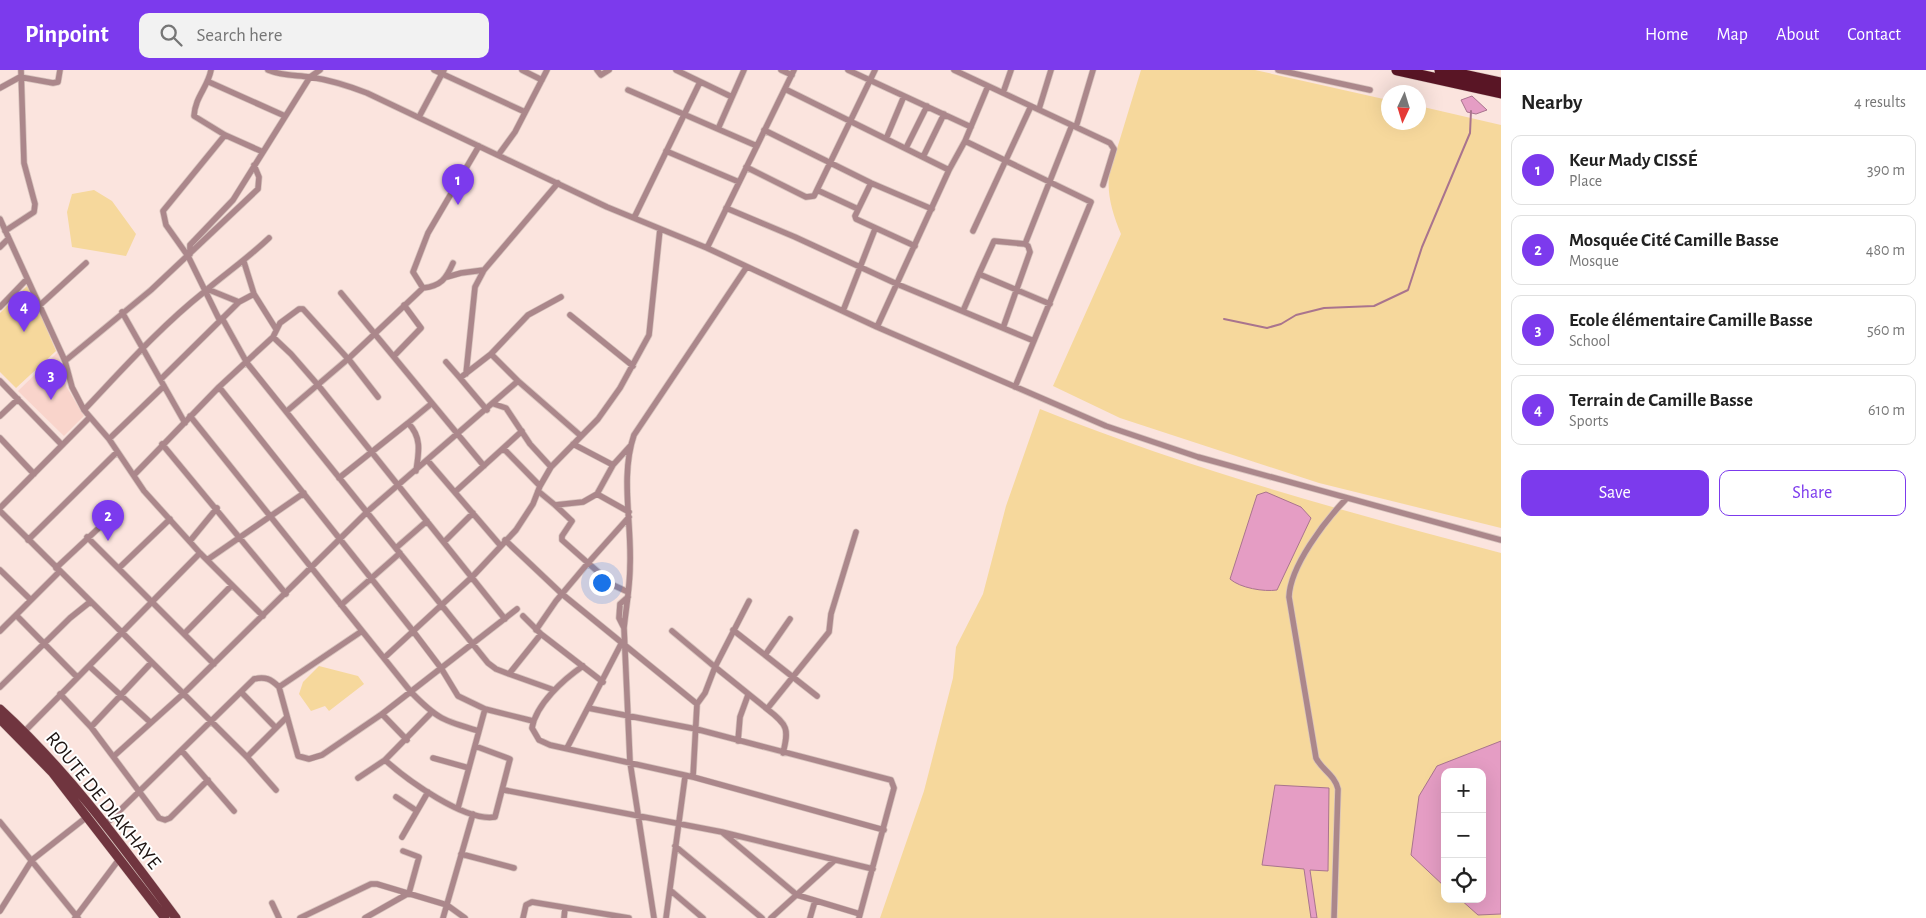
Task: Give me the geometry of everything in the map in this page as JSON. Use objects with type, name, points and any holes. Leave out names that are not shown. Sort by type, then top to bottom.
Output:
[{"type":"highway","points":[[1397,70],[1501,93]]},
{"type":"highway","points":[[1440,70],[1501,83]]},
{"type":"main road","name":"ROUTE DE DIAKHAYE","points":[[0,709],[88,816],[123,854],[176,918]]},
{"type":"main road","name":"ROUTE DE DIAKHAYE","points":[[0,720],[22,734],[52,759],[106,824],[123,854],[165,918]]},
{"type":"street","points":[[5,231],[34,212],[35,204],[24,163],[21,70]]},
{"type":"street","points":[[0,88],[20,77],[53,83],[58,82],[60,70]]},
{"type":"street","points":[[211,70],[209,82],[198,95],[194,116],[225,135],[263,152]]},
{"type":"street","points":[[189,255],[190,245],[234,200],[310,77],[320,70]]},
{"type":"street","points":[[434,70],[443,72],[525,112]]},
{"type":"street","points":[[522,70],[542,80]]},
{"type":"street","points":[[499,154],[525,112],[547,70]]},
{"type":"street","points":[[596,70],[601,75],[608,70]]},
{"type":"street","points":[[676,70],[732,97]]},
{"type":"street","points":[[718,129],[744,70]]},
{"type":"street","points":[[707,248],[793,72],[781,70]]},
{"type":"street","points":[[848,70],[971,127]]},
{"type":"street","points":[[746,167],[806,197],[814,196],[875,70]]},
{"type":"street","points":[[954,70],[966,72],[988,86],[1112,145],[1114,149],[1103,185]]},
{"type":"street","points":[[1004,93],[1011,70]]},
{"type":"street","points":[[1039,110],[1052,70]]},
{"type":"street","points":[[1025,244],[1074,126],[1093,70]]},
{"type":"street","points":[[1278,70],[1370,90]]},
{"type":"street","points":[[272,71],[340,83],[367,93],[499,154],[558,184],[707,248],[746,268],[877,327],[1015,387],[1149,442],[1346,499],[1501,540]]},
{"type":"street","points":[[419,117],[443,72]]},
{"type":"street","points":[[209,82],[285,116]]},
{"type":"street","points":[[634,218],[700,82]]},
{"type":"street","points":[[877,327],[949,170],[965,141],[988,86]]},
{"type":"street","points":[[785,89],[949,170]]},
{"type":"street","points":[[628,90],[757,146]]},
{"type":"street","points":[[886,139],[904,96]]},
{"type":"street","points":[[906,148],[927,106]]},
{"type":"street","points":[[973,231],[1031,106]]},
{"type":"street","points":[[923,157],[944,114]]},
{"type":"street","points":[[764,130],[871,183],[932,209]]},
{"type":"street","points":[[225,135],[163,211],[166,225],[189,255],[221,320],[247,363],[287,410],[338,478],[368,511],[488,663],[496,669],[554,690]]},
{"type":"street","points":[[965,141],[1089,200],[1091,204],[1015,387]]},
{"type":"street","points":[[423,288],[413,272],[428,233],[479,146]]},
{"type":"street","points":[[666,151],[739,182]]},
{"type":"street","points":[[65,361],[189,255],[258,189],[259,177],[254,165]]},
{"type":"street","points":[[871,183],[858,209],[856,219],[915,246]]},
{"type":"street","points":[[466,374],[476,287],[484,270],[558,184]]},
{"type":"street","points":[[817,190],[858,209]]},
{"type":"street","points":[[726,208],[795,237],[896,284],[1034,341]]},
{"type":"street","points":[[0,219],[65,361],[72,387],[89,418],[109,439],[144,491],[200,553],[263,616]]},
{"type":"street","points":[[384,658],[473,576],[503,542],[533,504],[539,488],[551,467],[598,419],[633,366],[648,335],[660,229]]},
{"type":"street","points":[[843,311],[875,229]]},
{"type":"street","points":[[84,410],[144,347],[205,290],[244,262],[269,238]]},
{"type":"street","points":[[0,246],[8,239]]},
{"type":"street","points":[[963,311],[994,241],[1025,244],[1030,252],[1003,328]]},
{"type":"street","points":[[244,262],[254,294],[276,328]]},
{"type":"street","points":[[39,306],[86,263]]},
{"type":"street","points":[[287,410],[348,359],[423,288],[437,286],[447,277],[454,263]]},
{"type":"street","points":[[555,505],[583,502],[597,494],[613,465],[630,445],[640,425],[746,268]]},
{"type":"street","points":[[447,277],[484,270]]},
{"type":"street","points":[[979,274],[1050,304]]},
{"type":"street","points":[[0,308],[27,279]]},
{"type":"street","points":[[205,290],[239,302]]},
{"type":"street","points":[[340,293],[484,466]]},
{"type":"street","points":[[161,379],[239,302],[254,294]]},
{"type":"street","points":[[460,378],[491,354],[528,315],[561,297]]},
{"type":"street","points":[[394,356],[421,328],[404,305]]},
{"type":"street","points":[[134,475],[219,387],[273,337],[276,328],[301,308],[348,359],[378,396]]},
{"type":"street","points":[[122,312],[144,347],[185,423]]},
{"type":"street","points":[[570,315],[633,366]]},
{"type":"street","points":[[273,337],[291,354],[318,385],[398,487],[473,576],[504,618]]},
{"type":"street","points":[[491,354],[518,381],[581,436]]},
{"type":"street","points":[[446,362],[487,410]]},
{"type":"street","points":[[0,381],[62,445]]},
{"type":"street","points":[[114,756],[183,694],[368,511],[494,404],[518,381]]},
{"type":"street","points":[[109,439],[164,386]]},
{"type":"street","points":[[219,387],[413,631],[441,668],[458,696],[485,709],[533,722]]},
{"type":"street","points":[[0,416],[18,399]]},
{"type":"street","points":[[338,478],[431,404]]},
{"type":"street","points":[[494,404],[506,408],[522,432],[551,467]]},
{"type":"street","points":[[190,416],[411,692],[431,713],[452,724],[480,731]]},
{"type":"street","points":[[89,418],[0,509],[28,540],[247,757],[276,790]]},
{"type":"street","points":[[408,423],[416,431],[418,439],[416,471]]},
{"type":"street","points":[[455,492],[522,432]]},
{"type":"street","points":[[0,438],[34,474]]},
{"type":"street","points":[[162,444],[286,594]]},
{"type":"street","points":[[572,444],[613,465]]},
{"type":"street","points":[[630,445],[630,567],[628,595],[622,601],[619,610],[621,624],[624,628],[622,645],[630,762],[654,918]]},
{"type":"street","points":[[504,449],[572,521],[562,536],[562,540],[613,585],[628,595]]},
{"type":"street","points":[[28,540],[117,452]]},
{"type":"street","points":[[428,461],[473,512],[503,542],[622,645],[697,704]]},
{"type":"street","points":[[208,560],[304,493]]},
{"type":"street","points":[[597,494],[629,515]]},
{"type":"street","points":[[1334,918],[1338,788],[1334,777],[1320,766],[1316,758],[1289,597],[1292,579],[1325,521],[1346,499]]},
{"type":"street","points":[[190,541],[216,508]]},
{"type":"street","points":[[444,542],[473,512]]},
{"type":"street","points":[[509,674],[562,594],[629,515]]},
{"type":"street","points":[[120,568],[170,519]]},
{"type":"street","points":[[341,606],[372,578],[426,521]]},
{"type":"street","points":[[0,631],[31,600],[87,537],[104,524],[112,522]]},
{"type":"street","points":[[768,709],[794,679],[829,632],[831,614],[856,532]]},
{"type":"street","points":[[87,537],[214,664]]},
{"type":"street","points":[[22,734],[200,553]]},
{"type":"street","points":[[0,572],[31,600]]},
{"type":"street","points":[[184,634],[232,586]]},
{"type":"street","points":[[693,777],[697,704],[705,693],[733,630],[749,601]]},
{"type":"street","points":[[0,687],[44,642],[90,602]]},
{"type":"street","points":[[106,824],[254,679],[262,677],[273,680],[279,687],[298,756],[309,759],[322,755],[382,714],[517,609]]},
{"type":"street","points":[[16,614],[77,677]]},
{"type":"street","points":[[522,616],[538,632],[603,682]]},
{"type":"street","points":[[765,655],[790,618]]},
{"type":"street","points":[[733,630],[817,696]]},
{"type":"street","points":[[279,687],[362,631]]},
{"type":"street","points":[[672,631],[781,720],[788,734],[783,753]]},
{"type":"street","points":[[567,748],[622,645]]},
{"type":"street","points":[[91,727],[152,663]]},
{"type":"street","points":[[89,666],[150,722]]},
{"type":"street","points":[[583,666],[563,680],[554,690],[533,722],[532,728],[539,740],[685,777],[693,777],[884,830]]},
{"type":"street","points":[[241,692],[276,728]]},
{"type":"street","points":[[60,694],[91,727],[159,818],[165,820],[170,818],[208,780]]},
{"type":"street","points":[[738,741],[740,716],[748,694]]},
{"type":"street","points":[[588,708],[696,729],[891,780],[894,788],[860,916],[798,895],[722,832]]},
{"type":"street","points":[[458,808],[485,709]]},
{"type":"street","points":[[358,778],[385,760],[407,740],[431,713]]},
{"type":"street","points":[[382,714],[407,740]]},
{"type":"street","points":[[247,757],[287,717]]},
{"type":"street","points":[[385,760],[405,778],[458,808],[460,811],[495,817],[504,790],[510,759],[475,746]]},
{"type":"street","points":[[182,751],[234,810]]},
{"type":"street","points":[[433,758],[468,768]]},
{"type":"street","points":[[666,918],[685,777]]},
{"type":"street","points":[[504,790],[637,814],[722,832],[873,869]]},
{"type":"street","points":[[402,837],[428,792]]},
{"type":"street","points":[[396,797],[417,811]]},
{"type":"street","points":[[443,918],[474,814]]},
{"type":"street","points":[[0,911],[32,860],[88,816]]},
{"type":"street","points":[[1,825],[32,860],[76,917],[123,854]]},
{"type":"street","points":[[675,846],[762,918]]},
{"type":"street","points":[[365,918],[409,893],[418,857],[403,851]]},
{"type":"street","points":[[461,854],[514,868]]},
{"type":"street","points":[[771,918],[835,860]]},
{"type":"street","points":[[300,918],[371,884],[447,905],[465,918]]},
{"type":"street","points":[[670,890],[704,918]]},
{"type":"street","points":[[810,918],[815,901]]},
{"type":"street","points":[[523,918],[528,902],[629,918]]},
{"type":"street","points":[[272,903],[279,918]]},
{"type":"street","points":[[564,918],[566,908]]},
{"type":"shaded area","points":[[1141,70],[1255,70],[1381,98],[1381,130],[1426,130],[1426,108],[1501,125],[1501,528],[1319,483],[1120,418],[1053,386],[1121,234],[1111,205],[1109,175]]},
{"type":"shaded area","points":[[1472,96],[1487,110],[1476,114],[1467,112],[1461,100]]},
{"type":"shaded area","points":[[94,190],[112,201],[136,234],[126,256],[72,247],[67,212],[72,194]]},
{"type":"shaded area","points":[[28,285],[56,351],[16,388],[0,372],[0,313]]},
{"type":"shaded area","points":[[58,352],[66,386],[84,416],[64,436],[18,391]]},
{"type":"shaded area","points":[[1040,409],[1096,431],[1210,470],[1385,522],[1501,553],[1501,918],[880,918],[924,791],[953,678],[956,647],[983,594],[1006,506]]},
{"type":"shaded area","points":[[1266,492],[1301,507],[1311,518],[1277,590],[1259,590],[1246,587],[1230,579],[1257,495]]},
{"type":"shaded area","points":[[319,666],[358,676],[364,684],[329,711],[325,706],[311,711],[299,694],[303,682]]},
{"type":"shaded area","points":[[1501,741],[1501,914],[1478,915],[1464,903],[1486,903],[1486,768],[1441,768],[1441,883],[1411,855],[1419,796],[1437,766]]},
{"type":"shaded area","points":[[1275,785],[1329,788],[1328,871],[1310,870],[1317,918],[1311,918],[1304,869],[1262,865]]},
{"type":"waterway","points":[[1224,319],[1267,328],[1281,324],[1296,315],[1324,308],[1374,306],[1408,290],[1422,247],[1470,133],[1471,111]]},
{"type":"place","name":"Keur Mady CISSÉ","points":[[458,205]]},
{"type":"place","name":"Terrain de Camille Basse","points":[[24,332]]},
{"type":"place","name":"Ecole élémentaire Camille Basse","points":[[51,400]]},
{"type":"place","name":"Mosquée Cité Camille Basse","points":[[108,541]]}]
